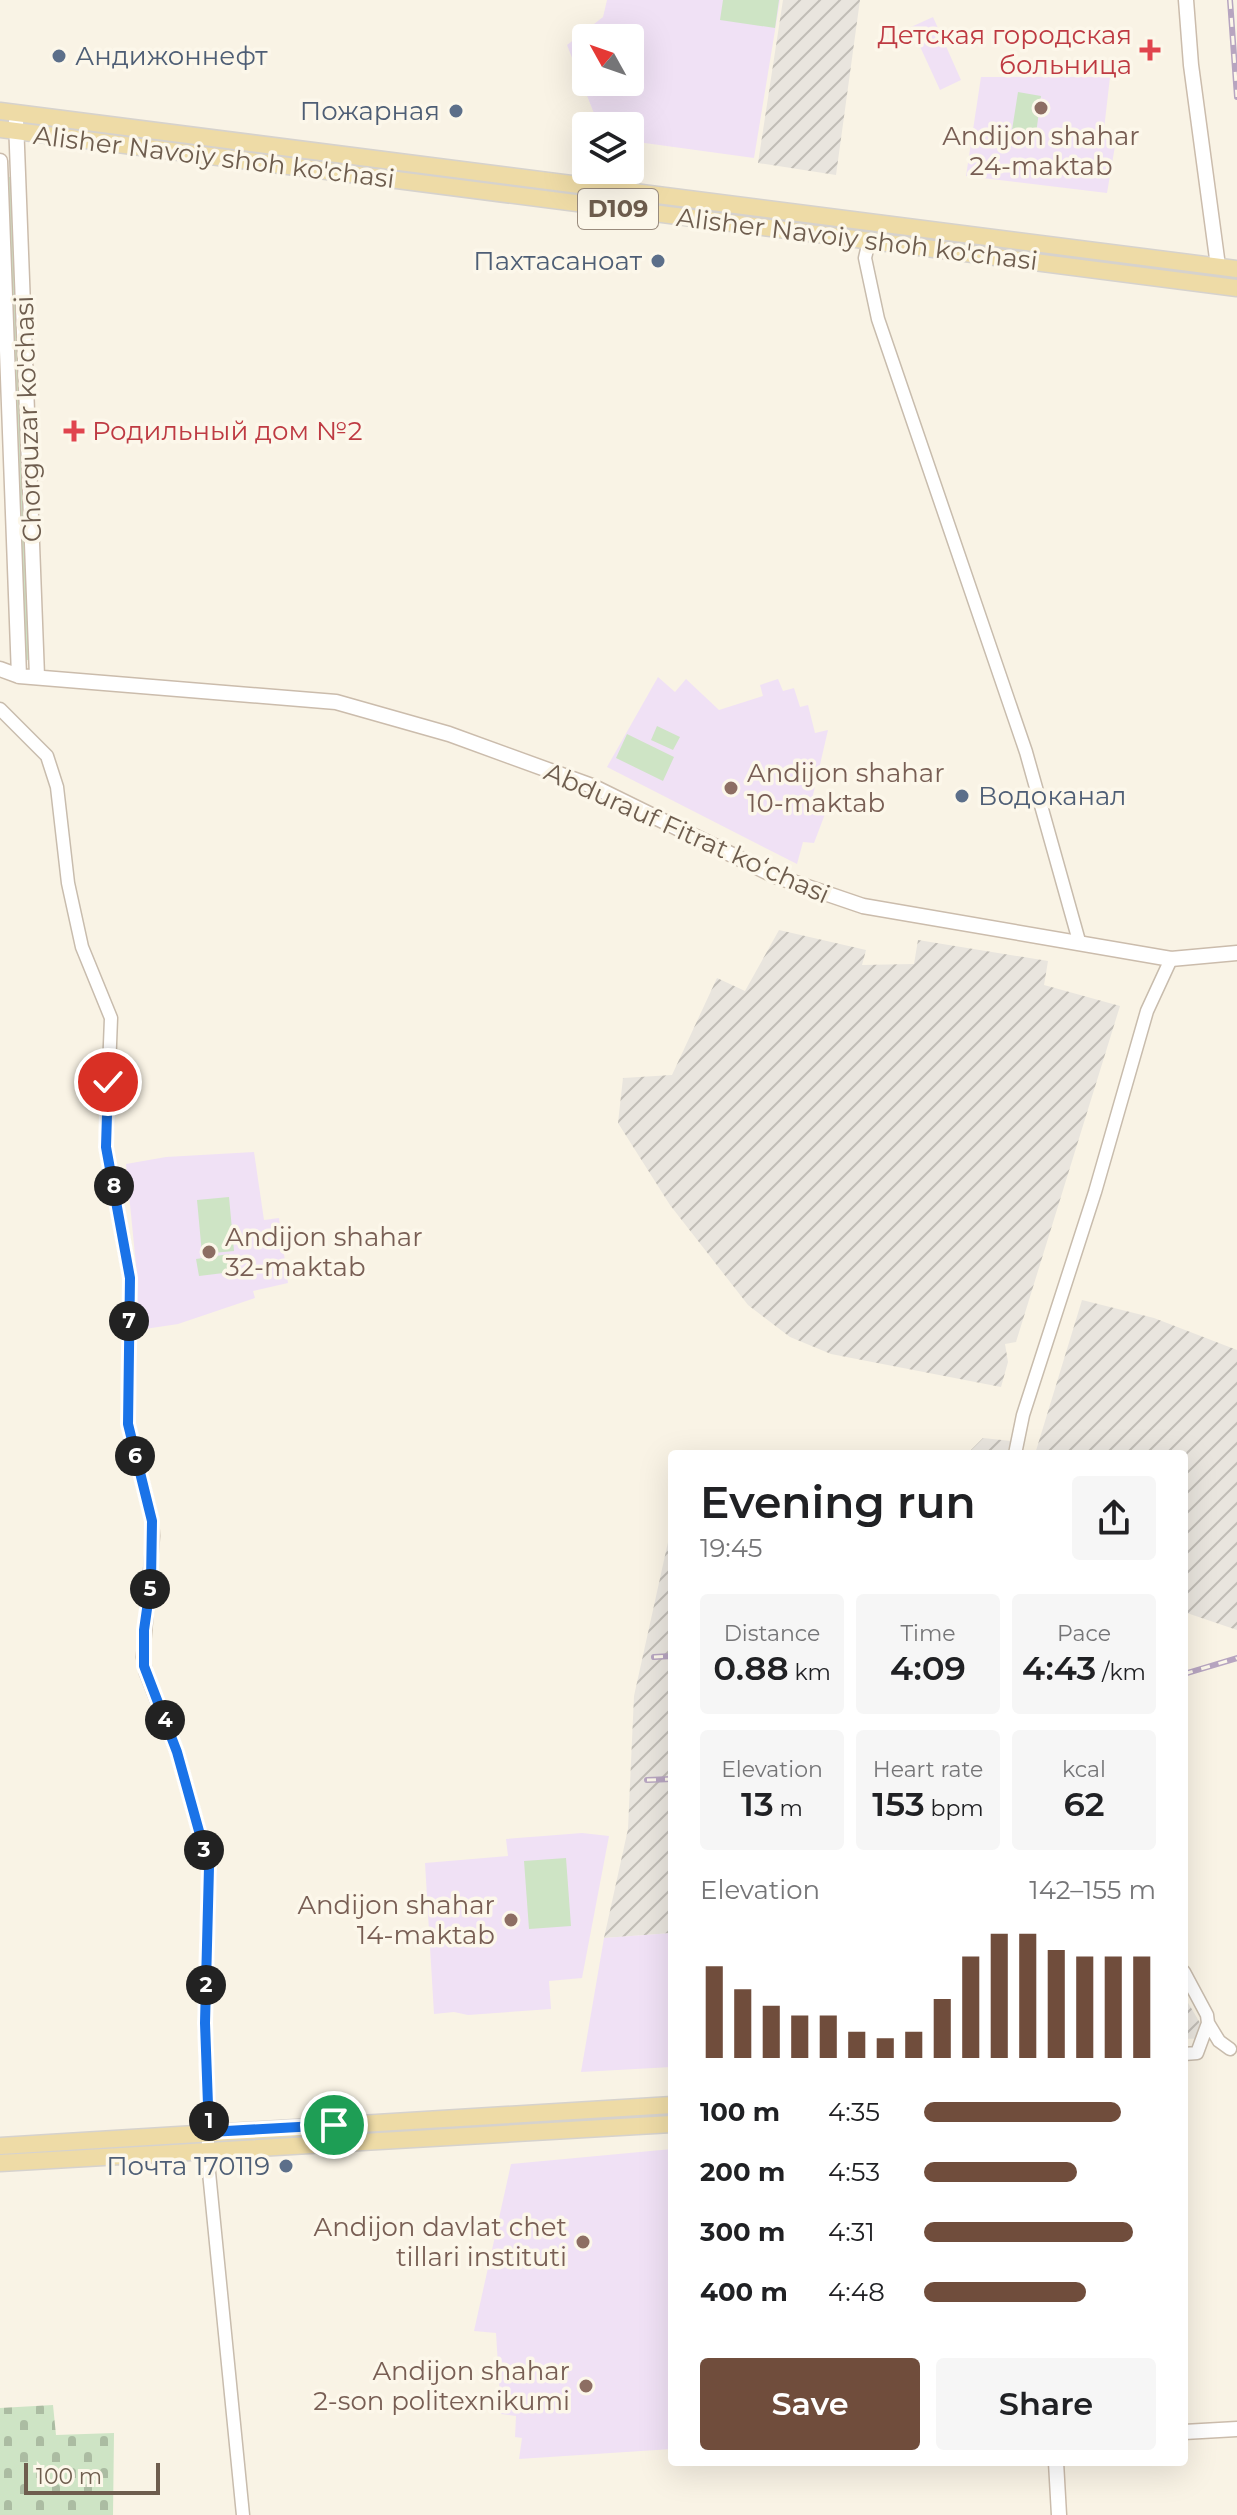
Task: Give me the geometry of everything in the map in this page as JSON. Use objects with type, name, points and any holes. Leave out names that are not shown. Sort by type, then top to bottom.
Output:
[{"type":"main road","points":[[1186,0],[1191,65],[1218,266]]},
{"type":"main road","name":"Alisher Navoiy shoh ko'chasi","points":[[7,112],[1237,269]]},
{"type":"main road","name":"Chorguzar ko'chasi","points":[[7,112],[5,130],[37,676]]},
{"type":"main road","name":"Alisher Navoiy shoh ko'chasi","points":[[5,130],[1237,288]]},
{"type":"main road","name":"Chorguzar ko'chasi","points":[[0,161],[19,676]]},
{"type":"main road","points":[[430,184],[433,165]]},
{"type":"main road","points":[[459,188],[461,168]]},
{"type":"main road","points":[[656,213],[658,195]]},
{"type":"main road","points":[[869,241],[872,220]]},
{"type":"main road","points":[[994,257],[997,237]]},
{"type":"main road","name":"Abdurauf Fitrat koʻchasi","points":[[0,669],[19,676],[336,702],[449,734],[592,786],[775,876],[840,900],[1171,959],[1237,953]]},
{"type":"main road","points":[[0,2146],[668,2105]]},
{"type":"main road","points":[[0,2163],[668,2124]]},
{"type":"main road","points":[[1188,2432],[1237,2429]]},
{"type":"main road","points":[[1056,2466],[1059,2515]]},
{"type":"street","points":[[869,241],[865,258],[878,319],[1026,752],[1079,941]]},
{"type":"street","points":[[0,709],[47,756],[57,787],[68,883],[82,947],[111,1018],[106,1147],[130,1278],[128,1424],[153,1536],[143,1657],[146,1673],[177,1752],[209,1867],[205,2023],[207,2152],[243,2515]]},
{"type":"street","points":[[1016,1450],[1023,1415],[1095,1192],[1147,1011],[1171,959]]},
{"type":"street","points":[[1188,1979],[1207,2015],[1208,2023],[1219,2041],[1230,2049]]},
{"type":"street","points":[[1188,2054],[1197,2053],[1208,2023]]},
{"type":"shaded area","points":[[607,0],[780,0],[754,158],[644,143],[644,112],[593,112],[587,96],[644,96],[644,24],[594,24],[603,17]]},
{"type":"shaded area","points":[[783,0],[860,0],[836,175],[758,163]]},
{"type":"shaded area","points":[[933,17],[961,80],[940,90],[911,27]]},
{"type":"shaded area","points":[[572,41],[572,58],[567,45]]},
{"type":"shaded area","name":"Andijon shahar 24-maktab","points":[[981,77],[1110,77],[1103,138],[1116,140],[1107,193],[966,176]]},
{"type":"shaded area","name":"Andijon shahar 10-maktab","points":[[658,677],[675,692],[686,679],[719,710],[763,696],[760,685],[778,679],[783,691],[794,688],[800,707],[808,705],[815,733],[828,730],[810,808],[825,814],[814,843],[803,842],[797,864],[607,767]]},
{"type":"shaded area","points":[[779,930],[866,950],[862,965],[914,964],[918,940],[1048,961],[1044,985],[1120,1006],[1016,1342],[1005,1344],[1008,1362],[1001,1387],[831,1354],[790,1337],[748,1305],[670,1205],[618,1123],[623,1078],[672,1075],[717,978],[745,991]]},
{"type":"shaded area","name":"Andijon shahar 32-maktab","points":[[254,1152],[264,1220],[279,1218],[288,1283],[253,1291],[255,1298],[178,1324],[145,1329],[144,1322],[134,1321],[138,1285],[126,1164],[166,1157]]},
{"type":"shaded area","points":[[1082,1300],[1154,1318],[1237,1350],[1237,1630],[1188,1613],[1188,1450],[1036,1450]]},
{"type":"shaded area","points":[[983,1438],[1011,1441],[1008,1450],[971,1450]]},
{"type":"shaded area","points":[[668,1542],[668,1933],[604,1938],[628,1829],[634,1696]]},
{"type":"shaded area","name":"Andijon shahar 14-maktab","points":[[582,1833],[609,1836],[582,1978],[549,1981],[551,2009],[468,2015],[454,2012],[434,2014],[425,1863],[508,1856],[506,1839]]},
{"type":"shaded area","points":[[668,1933],[668,2067],[581,2072],[604,1938]]},
{"type":"shaded area","points":[[1188,2003],[1209,2038],[1188,2039]]},
{"type":"shaded area","points":[[668,2149],[668,2449],[519,2459],[522,2438],[515,2437],[516,2416],[501,2414],[496,2333],[474,2331],[511,2164]]},
{"type":"green space","points":[[723,0],[779,0],[775,28],[720,20]]},
{"type":"green space","points":[[1018,92],[1041,96],[1036,134],[1012,130]]},
{"type":"green space","points":[[5,177],[13,177],[32,661],[23,659]]},
{"type":"green space","points":[[657,726],[680,737],[673,750],[651,740]]},
{"type":"green space","points":[[627,734],[674,757],[663,781],[616,758]]},
{"type":"green space","points":[[229,1197],[234,1251],[202,1254],[197,1200]]},
{"type":"green space","points":[[229,1254],[232,1272],[199,1276],[196,1259]]},
{"type":"green space","points":[[566,1858],[571,1926],[529,1929],[524,1861]]},
{"type":"green space","points":[[53,2405],[56,2435],[114,2433],[113,2515],[0,2515],[0,2408]]},
{"type":"railway","points":[[1230,0],[1237,97]]},
{"type":"railway","points":[[654,1657],[668,1656]]},
{"type":"railway","points":[[1188,1673],[1237,1658]]},
{"type":"railway","points":[[647,1780],[668,1779]]},
{"type":"place","name":"Детская городская больница","points":[[1150,50]]},
{"type":"place","name":"Андижоннефт","points":[[59,56]]},
{"type":"place","name":"Andijon shahar 24-maktab","points":[[1041,108]]},
{"type":"place","name":"Пожарная","points":[[456,111]]},
{"type":"place","name":"Пахтасаноат","points":[[658,261]]},
{"type":"place","name":"Родильный дом №2","points":[[74,431]]},
{"type":"place","name":"Andijon shahar 10-maktab","points":[[731,788]]},
{"type":"place","name":"Водоканал","points":[[962,796]]},
{"type":"place","name":"Andijon shahar 32-maktab","points":[[209,1252]]},
{"type":"place","name":"Andijon shahar 14-maktab","points":[[511,1920]]},
{"type":"place","name":"Почта 170119","points":[[286,2166]]},
{"type":"place","name":"Andijon davlat chet tillari instituti","points":[[583,2242]]},
{"type":"place","name":"Andijon shahar 2-son politexnikumi","points":[[586,2386]]},
{"type":"route","points":[[108,1082],[106,1147],[130,1278],[128,1424],[153,1536],[144,1630],[144,1666],[177,1752],[209,1867],[205,2023],[209,2132],[334,2125]]}]
